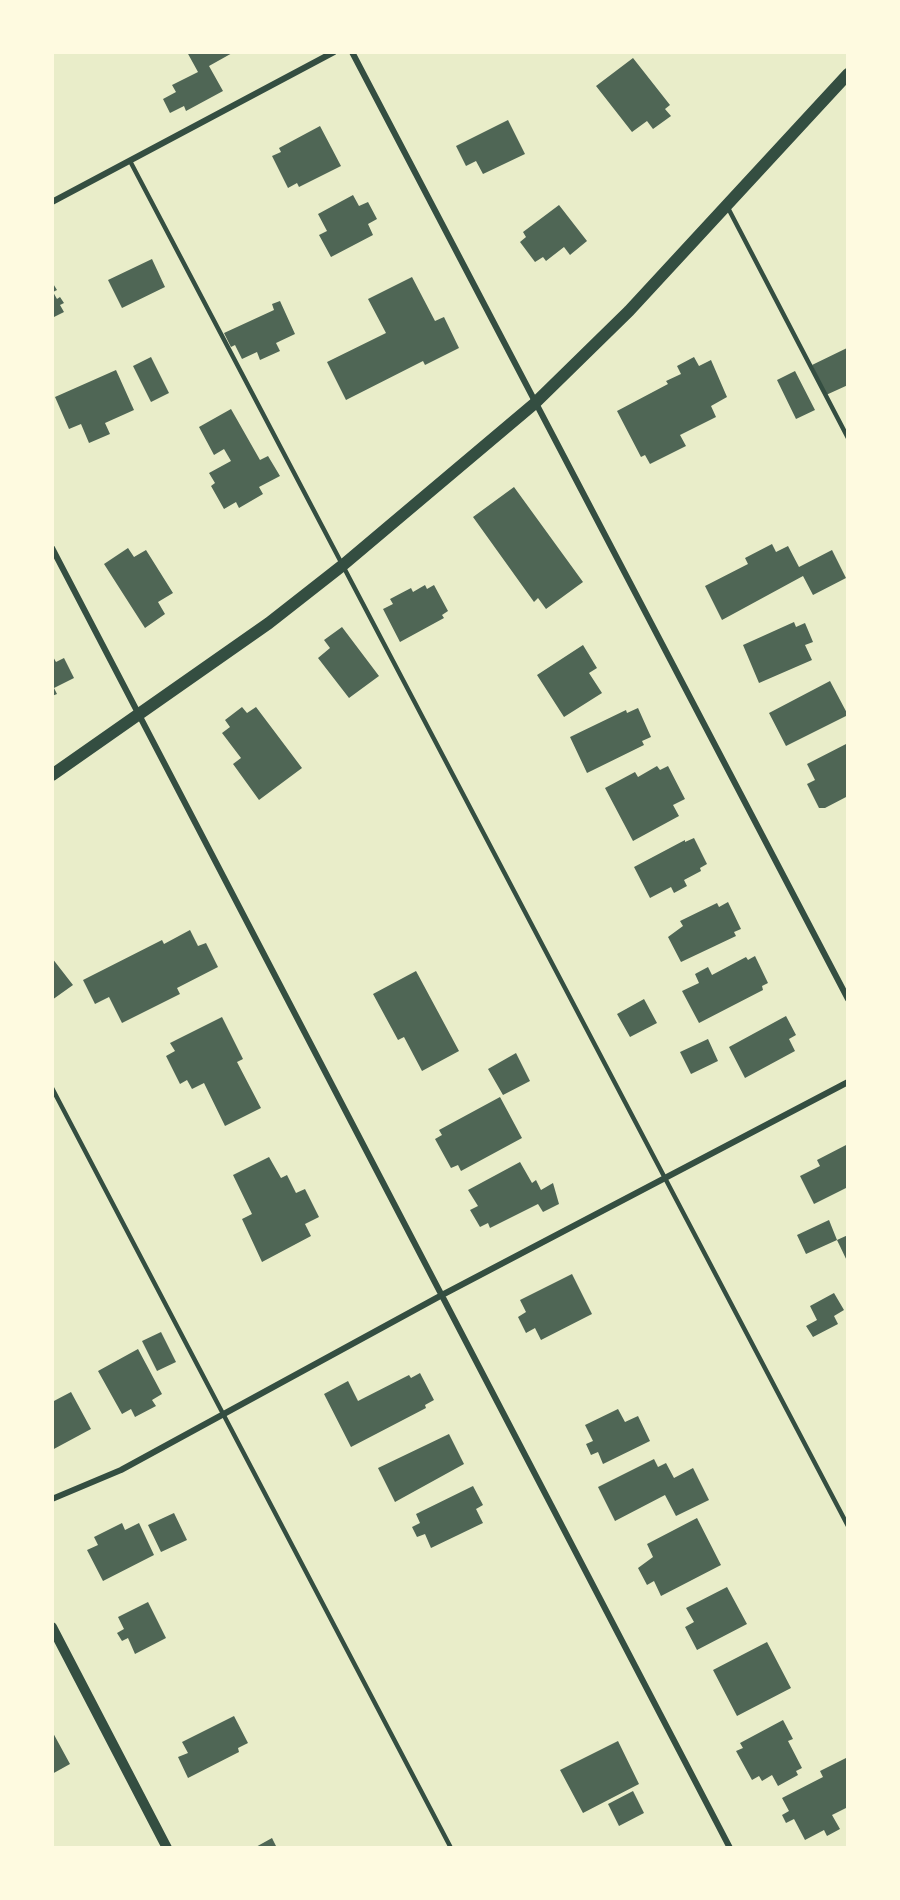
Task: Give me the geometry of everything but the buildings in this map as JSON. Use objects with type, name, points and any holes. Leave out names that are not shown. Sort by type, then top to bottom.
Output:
[{"type":"main road","points":[[52,775],[269,623],[343,565],[534,404],[629,311],[848,74]]},
{"type":"street","points":[[52,202],[334,52]]},
{"type":"street","points":[[352,52],[534,404],[848,999]]},
{"type":"street","points":[[52,548],[730,1848]]},
{"type":"street","points":[[52,1499],[121,1470],[442,1295],[666,1180],[848,1082]]},
{"type":"street","points":[[52,1627],[167,1848]]},
{"type":"lane","points":[[130,160],[848,1526]]},
{"type":"lane","points":[[727,206],[848,438]]},
{"type":"lane","points":[[52,1088],[451,1848]]}]
